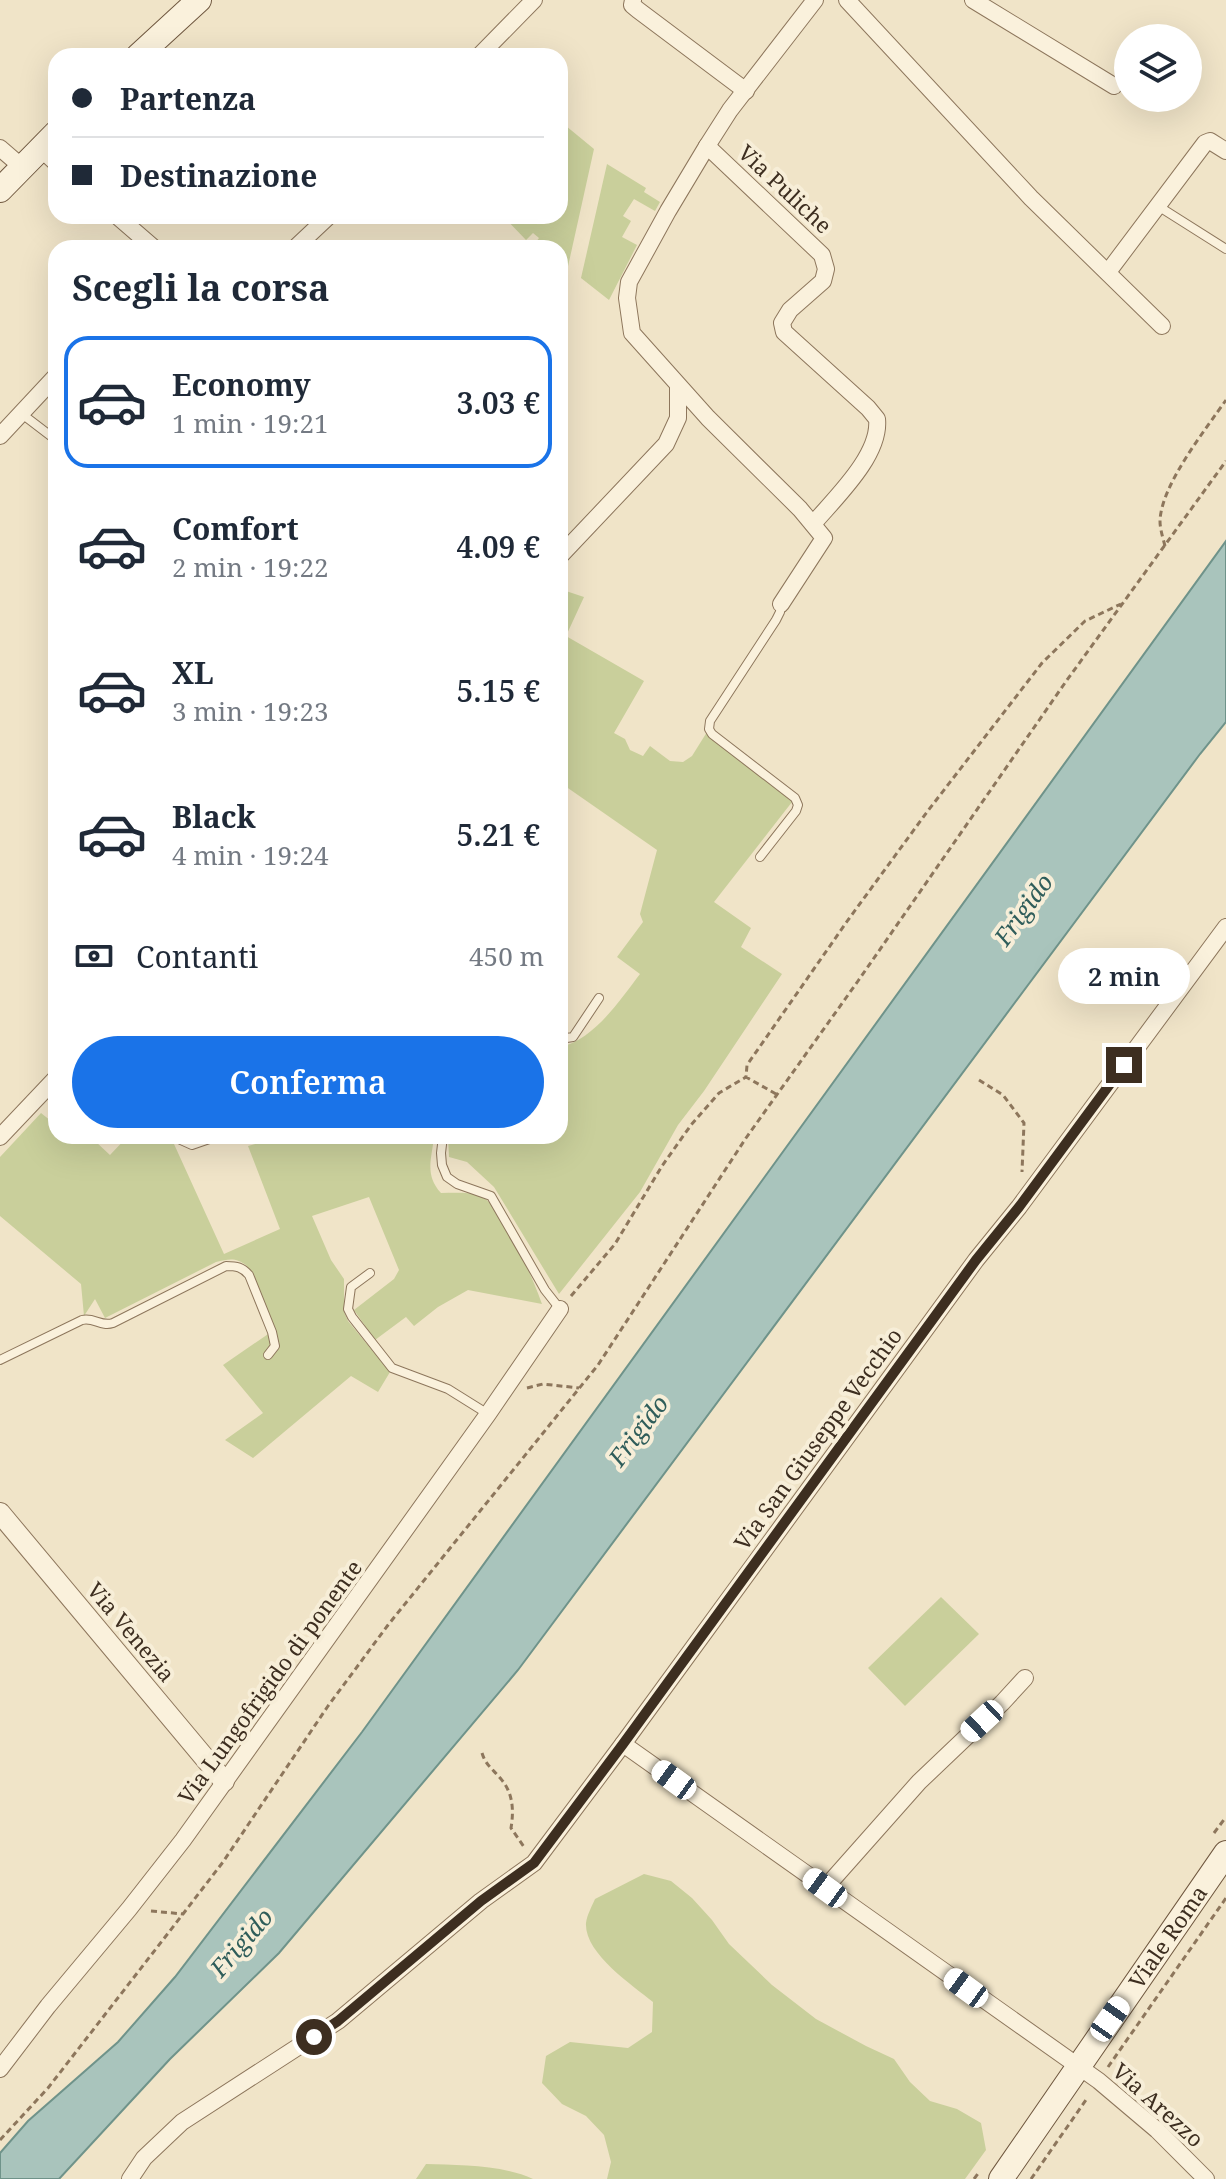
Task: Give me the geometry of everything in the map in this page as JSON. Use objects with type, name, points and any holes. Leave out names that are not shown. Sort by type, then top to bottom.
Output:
[{"type":"main road","points":[[147,48],[199,0]]},
{"type":"main road","points":[[0,190],[22,167],[48,150]]},
{"type":"main road","name":"Viale Roma","points":[[1001,2179],[1226,1853]]},
{"type":"street","points":[[487,48],[534,0]]},
{"type":"street","points":[[633,0],[632,5],[638,10],[746,91]]},
{"type":"street","name":"Via Puliche","points":[[707,146],[822,255],[826,269],[823,281],[790,310],[782,323],[784,332],[877,419],[876,436],[859,470],[813,524],[678,386],[632,333],[627,298],[629,282],[707,146],[730,110],[815,0]]},
{"type":"street","points":[[847,0],[1031,198],[1162,326]]},
{"type":"street","points":[[973,0],[1114,86]]},
{"type":"street","points":[[1108,272],[1205,143],[1210,141],[1226,151]]},
{"type":"street","points":[[0,148],[22,167]]},
{"type":"street","points":[[126,224],[145,240]]},
{"type":"street","points":[[304,240],[320,224]]},
{"type":"street","points":[[0,436],[48,384]]},
{"type":"street","points":[[568,548],[666,444],[678,418],[678,386]]},
{"type":"street","points":[[781,604],[824,538],[813,524]]},
{"type":"street","name":"Via San Giuseppe Vecchio","points":[[130,2179],[144,2158],[182,2122],[338,2021],[481,1901],[534,1863],[976,1260],[1019,1207],[1226,927]]},
{"type":"street","points":[[0,1137],[48,1086]]},
{"type":"street","name":"Via Lungofrigido di ponente","points":[[0,2069],[183,1840],[560,1309]]},
{"type":"street","name":"Via Venezia","points":[[0,1513],[224,1781]]},
{"type":"street","points":[[825,1888],[919,1782],[1025,1678]]},
{"type":"street","name":"Via Arezzo","points":[[623,1744],[1099,2081],[1157,2130],[1206,2179]]},
{"type":"lane","points":[[1158,206],[1226,249]]},
{"type":"lane","points":[[21,413],[48,434]]},
{"type":"lane","points":[[760,857],[798,805],[795,798],[709,729],[710,721],[776,620],[781,604]]},
{"type":"lane","points":[[568,1038],[573,1037],[599,998]]},
{"type":"lane","points":[[442,1144],[442,1165],[447,1177],[457,1184],[491,1196],[545,1290],[560,1309]]},
{"type":"lane","points":[[0,1360],[82,1320],[93,1319],[107,1325],[113,1323],[226,1266],[243,1268],[249,1275],[272,1332],[275,1346],[268,1355]]},
{"type":"lane","points":[[370,1273],[351,1287],[348,1309],[392,1368],[492,1408]]},
{"type":"path","points":[[1165,546],[1160,519],[1167,497],[1185,457],[1226,400]]},
{"type":"path","points":[[0,2140],[48,2088],[223,1862],[328,1706],[388,1625],[598,1365],[737,1152],[1226,461]]},
{"type":"path","points":[[746,1077],[747,1065],[839,932],[1042,663],[1085,621],[1124,602]]},
{"type":"path","points":[[746,1077],[777,1095]]},
{"type":"path","points":[[560,1309],[615,1244],[691,1125],[719,1093],[746,1077]]},
{"type":"path","points":[[979,1080],[1003,1095],[1024,1123],[1019,1207]]},
{"type":"path","points":[[492,1408],[519,1392],[543,1384],[579,1388]]},
{"type":"path","points":[[482,1753],[486,1764],[502,1780],[511,1795],[511,1828],[534,1863]]},
{"type":"path","points":[[1031,2179],[1226,1898]]},
{"type":"path","points":[[129,1909],[183,1914]]},
{"type":"green space","points":[[568,128],[594,149],[568,266],[568,240],[538,240],[533,233],[526,240],[511,224],[568,224]]},
{"type":"green space","points":[[607,164],[646,188],[644,192],[660,202],[655,211],[634,199],[623,216],[631,221],[622,237],[637,245],[609,300],[581,278]]},
{"type":"green space","points":[[568,592],[584,597],[568,632]]},
{"type":"green space","points":[[568,637],[644,681],[614,733],[625,739],[630,750],[643,756],[650,746],[670,761],[683,762],[692,756],[707,732],[790,797],[792,802],[714,902],[751,928],[741,947],[782,974],[678,1125],[640,1192],[559,1294],[494,1187],[467,1162],[449,1157],[448,1144],[568,1144],[568,1044],[595,1028],[640,974],[617,957],[643,922],[640,914],[657,850],[568,788]]},
{"type":"green space","points":[[41,1113],[48,1119],[48,1144],[98,1144],[110,1155],[120,1144],[174,1144],[224,1254],[280,1229],[248,1146],[433,1144],[430,1166],[436,1186],[441,1193],[475,1194],[488,1201],[516,1244],[542,1304],[468,1290],[438,1307],[414,1326],[406,1317],[375,1340],[354,1310],[394,1279],[399,1270],[369,1197],[312,1216],[331,1260],[344,1279],[344,1312],[348,1321],[390,1372],[378,1392],[351,1376],[253,1458],[225,1440],[263,1413],[223,1365],[274,1330],[247,1266],[232,1260],[216,1262],[105,1318],[95,1299],[84,1316],[81,1284],[0,1216],[0,1157]]},
{"type":"green space","points":[[941,1597],[979,1634],[905,1706],[868,1668]]},
{"type":"green space","points":[[644,1874],[671,1881],[692,1898],[729,1944],[772,1985],[816,2019],[894,2059],[910,2082],[930,2101],[957,2109],[981,2123],[986,2150],[965,2179],[607,2179],[611,2162],[604,2135],[586,2116],[562,2104],[542,2083],[546,2056],[570,2042],[628,2048],[652,2032],[653,2002],[601,1957],[587,1934],[586,1923],[595,1899]]},
{"type":"green space","points":[[426,2164],[495,2168],[533,2179],[416,2179]]},
{"type":"water","name":"Frigido","points":[[1226,541],[1226,722],[518,1670],[279,1953],[170,2059],[59,2179],[0,2179],[0,2153],[28,2121],[118,2042],[175,1977],[362,1732]]},
{"type":"route","points":[[314,2037],[338,2021],[481,1901],[534,1863],[976,1260],[1124,1065]]}]
